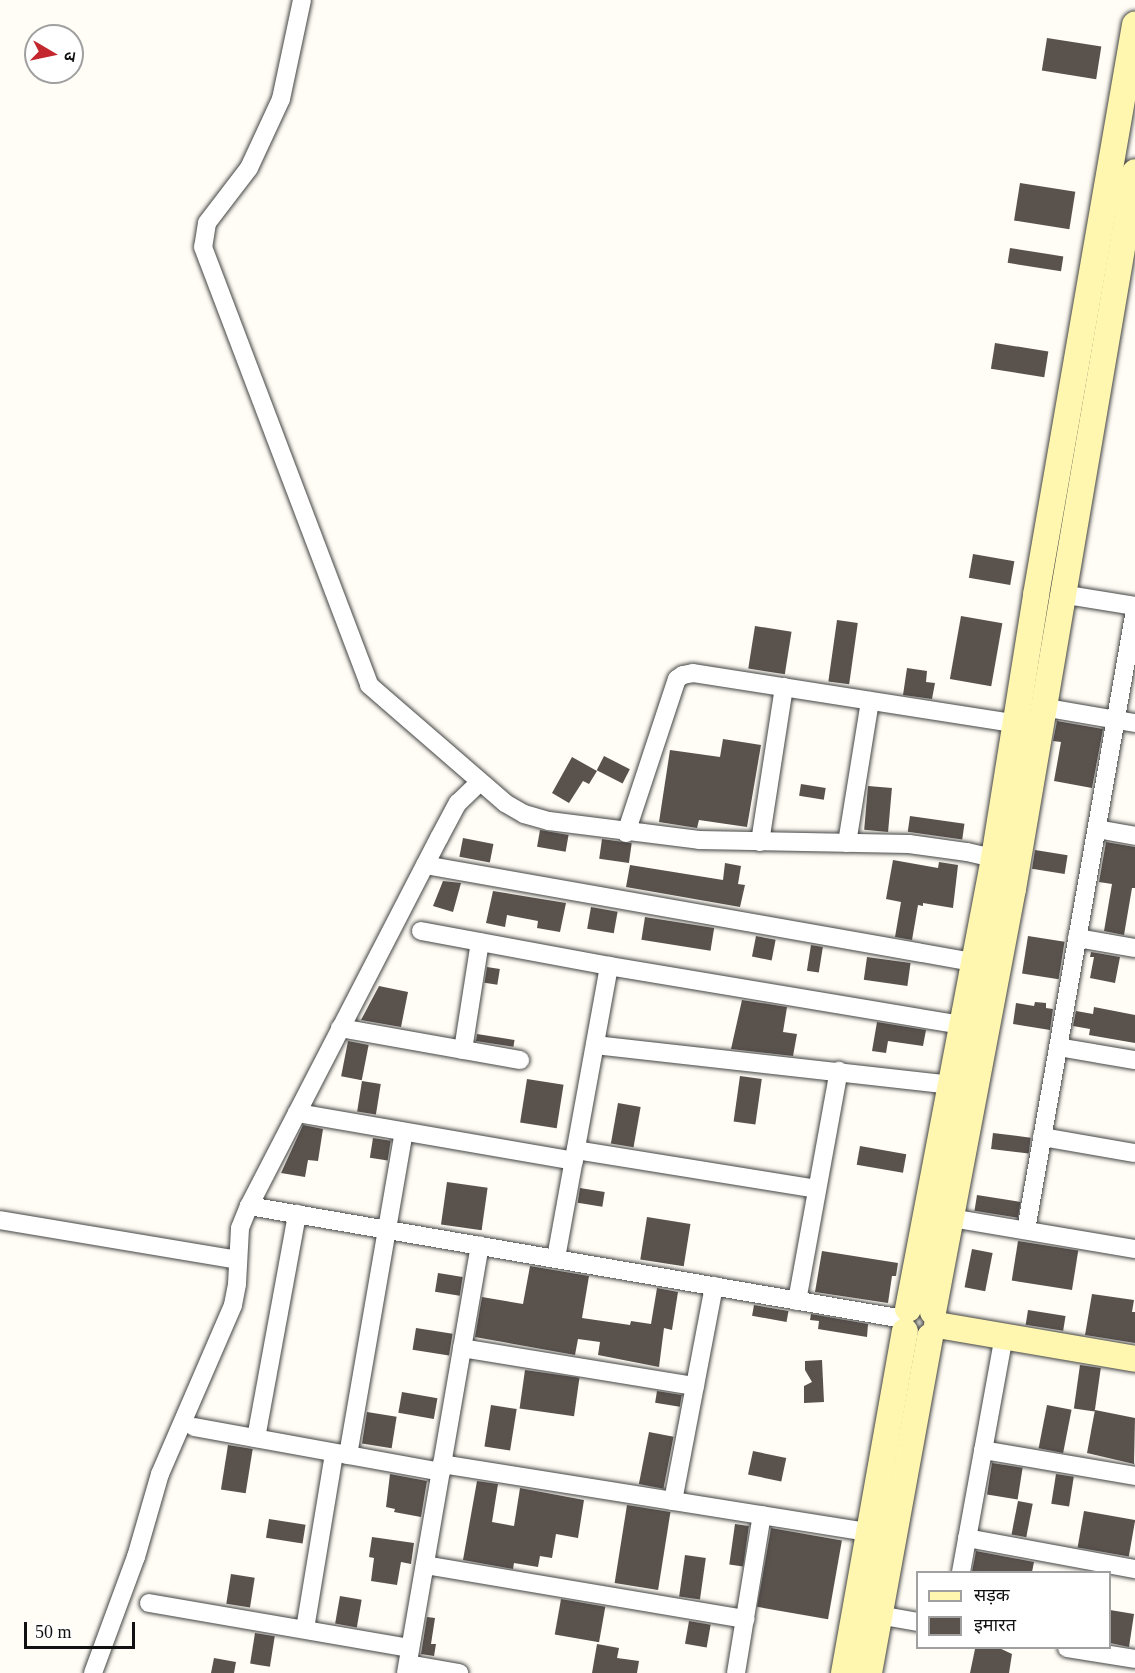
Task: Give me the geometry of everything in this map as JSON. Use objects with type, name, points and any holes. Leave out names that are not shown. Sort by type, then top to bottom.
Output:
[{"type":"main road","points":[[1005,861],[1017,724],[1036,595],[1135,25]]},
{"type":"main road","points":[[919,1322],[951,1218],[986,964],[1005,861],[1042,707],[1135,172]]},
{"type":"main road","points":[[844,1673],[881,1534],[919,1322],[950,1085],[961,1025],[986,964]]},
{"type":"main road","points":[[919,1322],[1135,1359]]},
{"type":"main road","points":[[868,1673],[878,1615],[881,1534]]},
{"type":"street","points":[[302,0],[281,99],[249,168],[207,223],[203,247],[369,685],[505,803],[524,814],[549,821],[626,833],[699,840],[909,844],[1005,861]]},
{"type":"street","points":[[1026,1230],[1135,608],[1061,594]]},
{"type":"street","points":[[626,833],[677,679],[693,673],[1017,724]]},
{"type":"street","points":[[760,842],[784,687]]},
{"type":"street","points":[[847,843],[870,701]]},
{"type":"street","points":[[1042,707],[1135,723]]},
{"type":"street","points":[[93,1673],[136,1557],[159,1474],[233,1305],[240,1228],[249,1206],[458,803],[480,782]]},
{"type":"street","points":[[1096,829],[1135,836]]},
{"type":"street","points":[[425,865],[986,964]]},
{"type":"street","points":[[421,931],[609,966],[961,1025]]},
{"type":"street","points":[[1077,938],[1135,948]]},
{"type":"street","points":[[463,1050],[480,942]]},
{"type":"street","points":[[556,1258],[609,966]]},
{"type":"street","points":[[340,1028],[520,1060]]},
{"type":"street","points":[[595,1045],[950,1085]]},
{"type":"street","points":[[1058,1047],[1135,1060]]},
{"type":"street","points":[[797,1301],[839,1071]]},
{"type":"street","points":[[297,1113],[404,1132],[817,1189]]},
{"type":"street","points":[[305,1629],[387,1229],[404,1132]]},
{"type":"street","points":[[1042,1137],[1135,1153]]},
{"type":"street","points":[[249,1206],[919,1322]]},
{"type":"street","points":[[256,1438],[297,1214]]},
{"type":"street","points":[[951,1218],[1135,1249]]},
{"type":"street","points":[[0,1220],[238,1260]]},
{"type":"street","points":[[408,1661],[480,1245]]},
{"type":"street","points":[[673,1501],[714,1286]]},
{"type":"street","points":[[961,1571],[1004,1336]]},
{"type":"street","points":[[462,1347],[695,1386]]},
{"type":"street","points":[[194,1427],[341,1454],[673,1501],[881,1534]]},
{"type":"street","points":[[983,1450],[1135,1476]]},
{"type":"street","points":[[736,1673],[762,1515]]},
{"type":"street","points":[[967,1538],[1135,1569]]},
{"type":"street","points":[[425,1565],[745,1619]]},
{"type":"street","points":[[149,1603],[305,1629],[408,1661],[459,1673]]},
{"type":"street","points":[[878,1615],[916,1622]]},
{"type":"street","points":[[1078,1649],[1135,1659]]},
{"type":"building","points":[[1047,38],[1101,47],[1096,79],[1042,71]]},
{"type":"building","points":[[1020,183],[1075,192],[1069,229],[1014,221]]},
{"type":"building","points":[[1010,248],[1063,256],[1061,271],[1008,263]]},
{"type":"building","points":[[995,343],[1048,351],[1044,377],[991,369]]},
{"type":"building","points":[[973,554],[1014,561],[1010,585],[969,578]]},
{"type":"building","points":[[961,616],[1002,623],[991,686],[950,679]]},
{"type":"building","points":[[837,620],[858,623],[849,684],[828,681]]},
{"type":"building","points":[[755,626],[792,632],[785,674],[748,668]]},
{"type":"building","points":[[907,668],[927,671],[926,682],[935,683],[932,699],[903,695]]},
{"type":"building","points":[[1057,721],[1103,729],[1092,788],[1054,781],[1061,742],[1053,741]]},
{"type":"building","points":[[723,739],[761,745],[747,827],[699,820],[697,828],[659,822],[670,750],[720,757]]},
{"type":"building","points":[[604,756],[630,769],[623,783],[597,770]]},
{"type":"building","points":[[572,757],[597,771],[589,784],[583,781],[569,803],[552,793]]},
{"type":"building","points":[[801,784],[826,788],[824,800],[799,796]]},
{"type":"building","points":[[868,786],[892,788],[888,832],[864,830]]},
{"type":"building","points":[[910,816],[964,824],[962,839],[908,832]]},
{"type":"building","points":[[540,830],[569,835],[566,852],[537,847]]},
{"type":"building","points":[[463,838],[493,844],[490,863],[459,857]]},
{"type":"building","points":[[602,839],[632,843],[629,863],[599,859]]},
{"type":"building","points":[[1106,842],[1135,847],[1135,888],[1132,888],[1124,935],[1104,931],[1112,884],[1099,882]]},
{"type":"building","points":[[1035,850],[1068,855],[1065,874],[1032,869]]},
{"type":"building","points":[[893,860],[938,868],[939,862],[958,865],[953,908],[923,903],[923,906],[918,905],[912,940],[895,937],[901,902],[886,899]]},
{"type":"building","points":[[725,863],[741,866],[738,884],[745,885],[740,907],[626,887],[630,865],[723,880]]},
{"type":"building","points":[[443,881],[461,883],[453,912],[433,906]]},
{"type":"building","points":[[493,891],[566,903],[560,932],[537,928],[538,921],[507,915],[505,927],[486,923]]},
{"type":"building","points":[[591,907],[618,912],[614,933],[587,929]]},
{"type":"building","points":[[645,917],[714,928],[711,951],[641,940]]},
{"type":"building","points":[[756,936],[776,940],[772,960],[752,957]]},
{"type":"building","points":[[1028,936],[1065,942],[1059,979],[1022,974]]},
{"type":"building","points":[[811,945],[823,947],[819,973],[807,971]]},
{"type":"building","points":[[1091,952],[1120,957],[1115,983],[1090,978],[1094,957],[1090,957]]},
{"type":"building","points":[[867,957],[911,963],[907,986],[864,980]]},
{"type":"building","points":[[487,967],[500,969],[497,985],[484,983]]},
{"type":"building","points":[[379,986],[408,992],[401,1027],[361,1020]]},
{"type":"building","points":[[742,1000],[787,1007],[783,1032],[797,1034],[793,1056],[731,1049]]},
{"type":"building","points":[[1035,1002],[1046,1003],[1046,1008],[1053,1009],[1050,1030],[1013,1024],[1016,1003],[1034,1006]]},
{"type":"building","points":[[1094,1007],[1135,1015],[1135,1043],[1089,1035],[1090,1029],[1073,1026],[1076,1011],[1093,1014]]},
{"type":"building","points":[[877,1022],[926,1030],[923,1046],[888,1041],[886,1053],[872,1051]]},
{"type":"building","points":[[477,1034],[515,1040],[513,1047],[476,1041]]},
{"type":"building","points":[[348,1041],[369,1045],[362,1080],[341,1076]]},
{"type":"building","points":[[740,1076],[762,1079],[755,1125],[734,1122]]},
{"type":"building","points":[[527,1079],[564,1085],[557,1128],[520,1122]]},
{"type":"building","points":[[362,1081],[381,1084],[376,1115],[357,1112]]},
{"type":"building","points":[[618,1103],[641,1107],[634,1147],[611,1143]]},
{"type":"building","points":[[303,1125],[323,1129],[318,1161],[308,1160],[305,1177],[281,1173]]},
{"type":"building","points":[[993,1133],[1031,1138],[1029,1154],[991,1149]]},
{"type":"building","points":[[373,1138],[391,1141],[388,1161],[370,1158]]},
{"type":"building","points":[[860,1146],[906,1154],[903,1173],[857,1165]]},
{"type":"building","points":[[447,1182],[488,1188],[482,1230],[441,1225]]},
{"type":"building","points":[[580,1188],[605,1192],[602,1207],[578,1203]]},
{"type":"building","points":[[977,1195],[1020,1202],[1018,1218],[974,1211]]},
{"type":"building","points":[[647,1217],[690,1224],[684,1266],[640,1259]]},
{"type":"building","points":[[1018,1241],[1078,1251],[1072,1290],[1012,1281]]},
{"type":"building","points":[[972,1249],[993,1253],[985,1291],[965,1287]]},
{"type":"building","points":[[822,1251],[898,1263],[896,1276],[892,1276],[888,1303],[815,1292]]},
{"type":"building","points":[[530,1266],[589,1276],[582,1318],[630,1325],[631,1321],[651,1324],[657,1288],[678,1292],[672,1330],[664,1328],[659,1367],[598,1355],[600,1342],[578,1339],[575,1355],[475,1337],[482,1297],[523,1304]]},
{"type":"building","points":[[438,1273],[463,1277],[460,1296],[435,1292]]},
{"type":"building","points":[[1092,1294],[1134,1300],[1132,1312],[1135,1312],[1135,1343],[1085,1335]]},
{"type":"building","points":[[754,1305],[788,1311],[787,1322],[752,1316]]},
{"type":"building","points":[[1028,1310],[1066,1316],[1063,1331],[1026,1325]]},
{"type":"building","points":[[811,1314],[868,1324],[867,1337],[818,1329],[819,1321],[810,1320]]},
{"type":"building","points":[[416,1328],[453,1334],[449,1356],[413,1350]]},
{"type":"building","points":[[822,1360],[824,1402],[804,1403],[804,1386],[812,1382],[805,1370],[805,1361]]},
{"type":"building","points":[[1080,1365],[1101,1368],[1095,1411],[1074,1409]]},
{"type":"building","points":[[525,1370],[579,1378],[574,1416],[520,1409]]},
{"type":"building","points":[[657,1391],[682,1395],[680,1407],[655,1403]]},
{"type":"building","points":[[402,1392],[437,1398],[434,1419],[398,1413]]},
{"type":"building","points":[[491,1405],[517,1409],[510,1451],[484,1446]]},
{"type":"building","points":[[1047,1405],[1072,1410],[1063,1453],[1039,1448]]},
{"type":"building","points":[[1095,1410],[1135,1418],[1134,1464],[1087,1453]]},
{"type":"building","points":[[367,1412],[397,1417],[392,1448],[362,1444]]},
{"type":"building","points":[[649,1432],[674,1437],[663,1489],[639,1484]]},
{"type":"building","points":[[228,1445],[253,1449],[246,1493],[221,1489]]},
{"type":"building","points":[[753,1451],[786,1458],[781,1482],[748,1474]]},
{"type":"building","points":[[992,1463],[1023,1468],[1018,1499],[987,1495]]},
{"type":"building","points":[[390,1474],[427,1481],[421,1517],[394,1512],[395,1509],[386,1507]]},
{"type":"building","points":[[1056,1474],[1074,1477],[1069,1506],[1051,1504]]},
{"type":"building","points":[[477,1481],[498,1484],[492,1522],[514,1526],[520,1488],[584,1500],[578,1538],[556,1534],[552,1558],[540,1556],[538,1567],[514,1563],[513,1569],[463,1560]]},
{"type":"building","points":[[1018,1501],[1033,1504],[1026,1537],[1012,1534]]},
{"type":"building","points":[[627,1505],[670,1512],[658,1590],[615,1583]]},
{"type":"building","points":[[1084,1511],[1135,1520],[1129,1556],[1078,1547]]},
{"type":"building","points":[[269,1519],[306,1525],[303,1544],[266,1538]]},
{"type":"building","points":[[735,1524],[749,1526],[743,1567],[729,1565]]},
{"type":"building","points":[[771,1528],[842,1541],[828,1619],[757,1607]]},
{"type":"building","points":[[372,1537],[414,1543],[411,1564],[401,1562],[397,1585],[371,1581],[374,1558],[369,1557]]},
{"type":"building","points":[[976,1551],[1034,1562],[1032,1571],[972,1571]]},
{"type":"building","points":[[685,1555],[706,1558],[700,1600],[679,1597]]},
{"type":"building","points":[[231,1574],[255,1578],[250,1607],[226,1604]]},
{"type":"building","points":[[340,1596],[362,1600],[357,1627],[335,1624]]},
{"type":"building","points":[[561,1599],[605,1607],[599,1642],[555,1634]]},
{"type":"building","points":[[1111,1610],[1134,1614],[1129,1647],[1111,1643]]},
{"type":"building","points":[[427,1617],[435,1618],[431,1644],[436,1644],[434,1656],[421,1654]]},
{"type":"building","points":[[689,1621],[711,1625],[707,1647],[685,1644]]},
{"type":"building","points":[[255,1633],[275,1636],[270,1667],[250,1664]]},
{"type":"building","points":[[597,1644],[619,1648],[617,1658],[639,1661],[637,1673],[592,1673]]},
{"type":"building","points":[[975,1649],[1001,1649],[1012,1654],[1009,1673],[970,1673]]},
{"type":"building","points":[[214,1658],[236,1662],[234,1673],[211,1673]]}]
